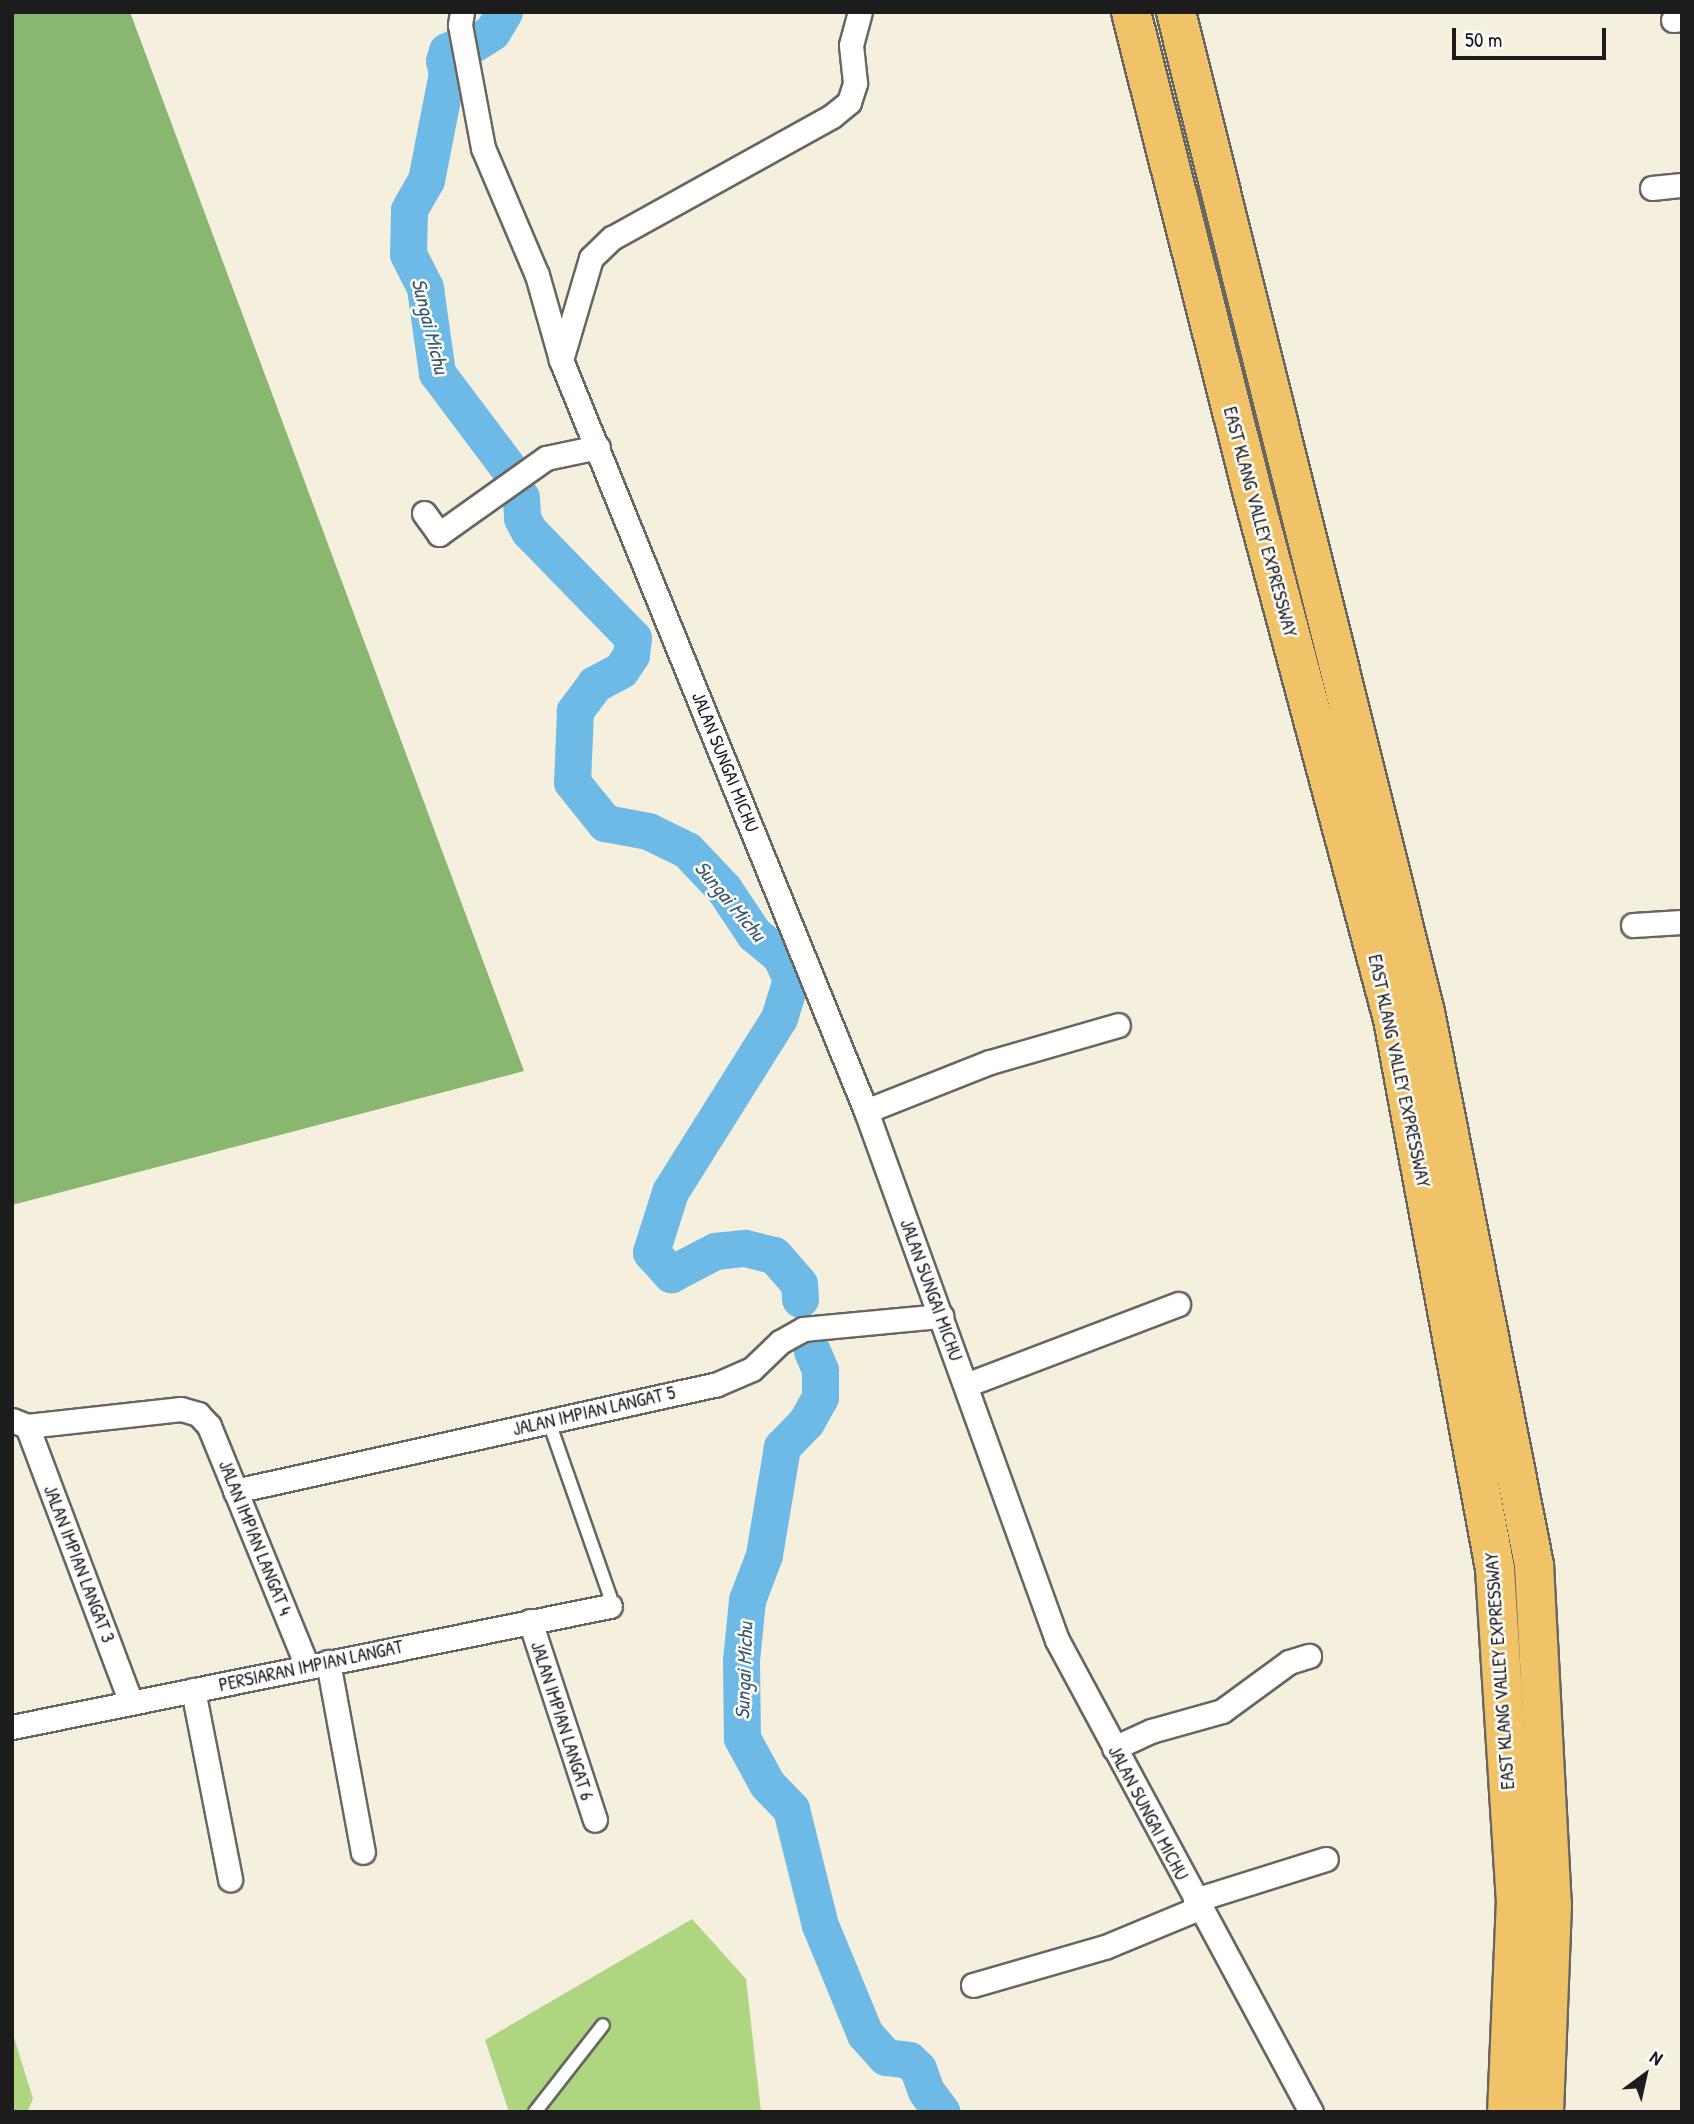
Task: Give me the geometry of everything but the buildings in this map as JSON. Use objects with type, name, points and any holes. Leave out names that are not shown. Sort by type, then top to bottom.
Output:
[{"type":"highway","name":"EAST KLANG VALLEY EXPRESSWAY","points":[[1131,12],[1251,487],[1393,1019],[1495,1569],[1534,1902],[1507,2112]]},
{"type":"highway","name":"EAST KLANG VALLEY EXPRESSWAY","points":[[1176,12],[1425,1012],[1534,1565],[1534,1902],[1545,2112]]},
{"type":"street","name":"JALAN SUNGAI MICHU","points":[[462,12],[460,25],[483,148],[537,275],[561,359],[866,1111],[1058,1640],[1197,1904],[1311,2112]]},
{"type":"street","points":[[561,359],[591,258],[612,238],[832,116],[849,102],[855,83],[851,45],[860,12]]},
{"type":"street","points":[[1652,188],[1682,185]]},
{"type":"street","points":[[424,513],[439,534],[545,458],[598,447]]},
{"type":"street","points":[[1633,925],[1682,922]]},
{"type":"street","points":[[866,1111],[990,1062],[1118,1025]]},
{"type":"street","points":[[965,1385],[1178,1304]]},
{"type":"street","name":"JALAN IMPIAN LANGAT 5","points":[[236,1491],[715,1385],[752,1369],[780,1342],[803,1329],[941,1316]]},
{"type":"street","name":"JALAN IMPIAN LANGAT 4","points":[[20,1423],[181,1409],[198,1414],[209,1426],[236,1491],[317,1664],[363,1852]]},
{"type":"street","name":"JALAN IMPIAN LANGAT 3","points":[[20,1423],[131,1702]]},
{"type":"street","name":"PERSIARAN IMPIAN LANGAT","points":[[12,1727],[610,1606]]},
{"type":"street","name":"JALAN IMPIAN LANGAT 6","points":[[530,1621],[595,1820]]},
{"type":"street","points":[[1114,1748],[1151,1731],[1222,1711],[1289,1662],[1309,1656]]},
{"type":"street","points":[[193,1690],[230,1880]]},
{"type":"street","points":[[972,1986],[1105,1947],[1197,1904],[1326,1859]]},
{"type":"lane","points":[[549,1422],[610,1606]]},
{"type":"lane","points":[[536,2112],[603,2025]]},
{"type":"green space","points":[[12,12],[130,12],[524,1071],[12,1205]]},
{"type":"green space","points":[[692,1919],[746,1979],[761,2112],[509,2112],[485,2040]]},
{"type":"green space","points":[[12,2031],[33,2099],[27,2112],[12,2112]]},
{"type":"waterway","name":"Sungai Michu","points":[[473,44],[492,32],[504,12]]},
{"type":"waterway","name":"Sungai Michu","points":[[454,48],[447,51],[444,61],[447,73],[426,180],[409,210],[408,254],[425,288],[437,373],[509,469]]},
{"type":"waterway","name":"Sungai Michu","points":[[521,497],[522,518],[529,531],[633,638],[631,655],[621,670],[595,684],[575,711],[572,782],[605,823],[648,831],[687,850],[724,889],[754,934],[781,957],[791,979],[779,1018],[670,1192],[651,1252],[671,1274],[715,1251],[745,1248],[774,1255],[799,1284],[800,1299]]},
{"type":"waterway","name":"Sungai Michu","points":[[812,1351],[820,1370],[820,1397],[806,1422],[782,1447],[764,1555],[747,1600],[741,1660],[742,1738],[767,1784],[791,1809],[820,1925],[865,2034],[886,2057],[909,2060],[918,2069],[926,2091],[942,2112]]}]
